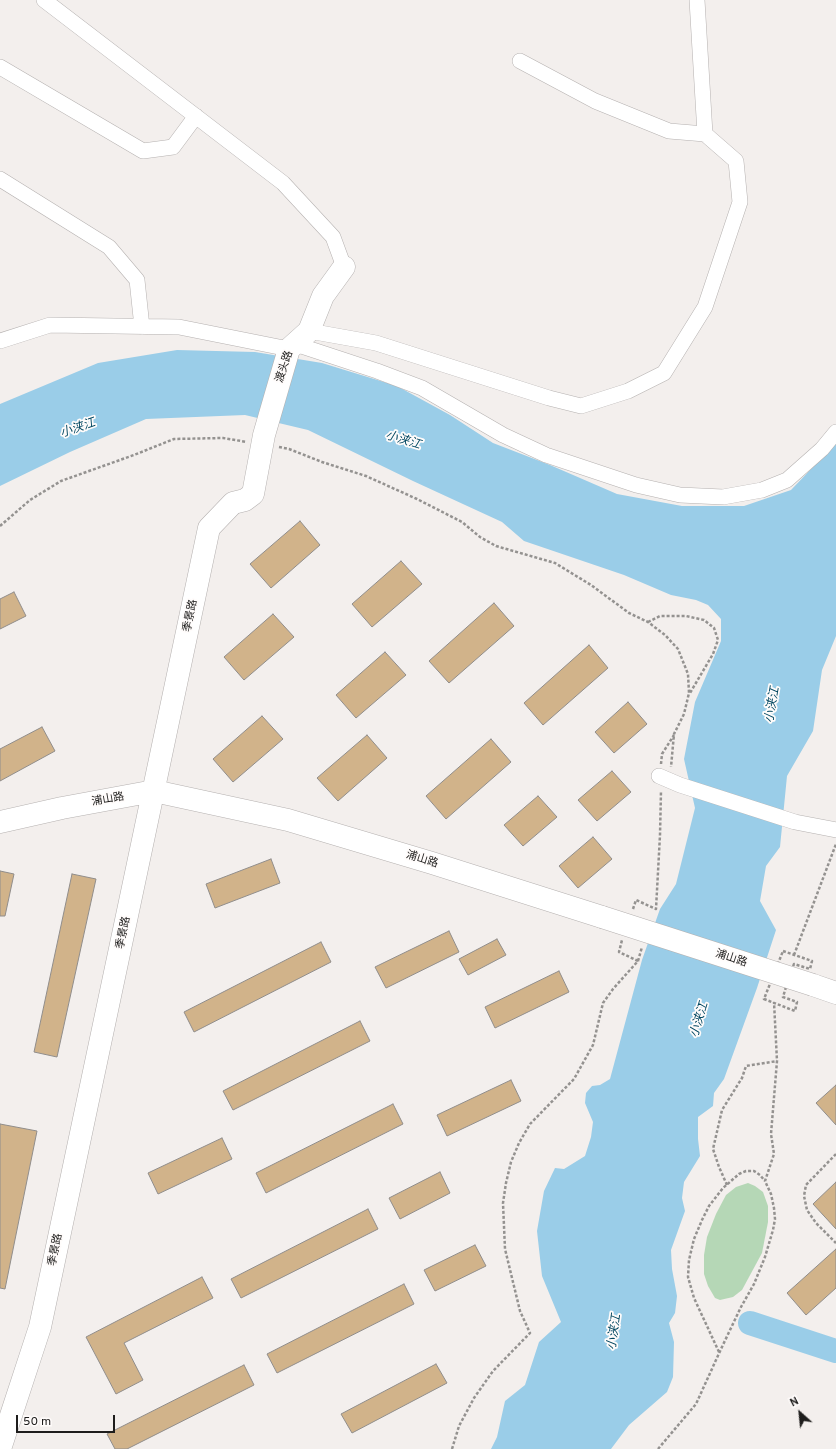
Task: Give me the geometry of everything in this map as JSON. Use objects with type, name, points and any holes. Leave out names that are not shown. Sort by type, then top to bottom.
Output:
[{"type":"street","points":[[44,0],[283,183],[333,237],[344,267]]},
{"type":"street","points":[[696,0],[705,134]]},
{"type":"street","points":[[0,341],[50,325],[179,327],[298,341],[376,343],[549,398],[581,406],[628,391],[664,373],[704,307],[740,202],[736,162],[705,134],[669,132],[595,101],[520,61]]},
{"type":"street","points":[[0,67],[143,151],[173,147],[196,116]]},
{"type":"street","points":[[0,179],[109,247],[137,280],[142,327]]},
{"type":"street","name":"渡头路","points":[[263,440],[298,341],[323,296],[344,267]]},
{"type":"street","points":[[298,341],[422,388],[503,436],[546,455],[636,485],[680,495],[723,497],[762,490],[787,480],[822,449],[836,432]]},
{"type":"street","name":"季景路","points":[[0,1449],[40,1327],[209,528],[233,503],[245,500],[253,494],[263,440]]},
{"type":"street","points":[[670,781],[795,822],[836,830]]},
{"type":"street","name":"浦山路","points":[[0,822],[62,808],[154,791],[288,820],[432,863],[836,993]]},
{"type":"path","points":[[0,526],[30,500],[61,480],[134,455],[174,439],[223,438],[263,440],[322,462],[366,476],[417,499],[462,522],[480,537],[496,546],[555,563],[591,585],[629,613],[648,622],[665,635],[678,649],[688,674],[689,693],[684,714],[662,754],[670,781]]},
{"type":"path","points":[[648,622],[660,616],[686,616],[704,620],[714,628],[718,640],[713,654],[689,693]]},
{"type":"path","points":[[670,781],[674,734]]},
{"type":"path","points":[[452,1449],[459,1426],[474,1398],[493,1371],[530,1333],[520,1311],[505,1249],[503,1203],[511,1162],[519,1143],[530,1124],[574,1079],[593,1045],[603,1003],[613,988],[638,961],[619,952],[626,925],[636,900],[656,909],[661,786],[670,781]]},
{"type":"path","points":[[794,955],[836,844]]},
{"type":"path","points":[[783,952],[812,961],[810,969],[794,964]]},
{"type":"path","points":[[765,1181],[774,1154],[771,1134],[777,1061],[774,1002]]},
{"type":"path","points":[[727,1185],[713,1149],[722,1110],[742,1078],[746,1066],[777,1061]]},
{"type":"path","points":[[836,1154],[806,1185],[804,1196],[807,1210],[816,1223],[836,1243]]},
{"type":"path","points":[[658,1449],[696,1404],[741,1306],[754,1284],[765,1257],[773,1230],[775,1219],[774,1208],[771,1194],[765,1181],[754,1171],[746,1171],[738,1174],[709,1206],[694,1239],[689,1260],[688,1277],[694,1298],[719,1353]]},
{"type":"green space","points":[[748,1183],[763,1192],[768,1206],[768,1222],[762,1253],[742,1290],[733,1297],[720,1300],[715,1298],[708,1286],[704,1274],[704,1255],[707,1237],[716,1214],[726,1195],[736,1187]]},
{"type":"water","name":"小浃江","points":[[177,350],[255,352],[322,363],[397,386],[450,415],[493,443],[550,465],[617,494],[682,506],[744,506],[791,490],[836,443],[836,636],[822,670],[813,731],[787,776],[780,847],[766,866],[760,901],[776,930],[724,1079],[714,1093],[713,1106],[698,1117],[700,1156],[684,1182],[682,1198],[685,1211],[671,1250],[672,1269],[677,1296],[675,1313],[669,1323],[674,1342],[673,1377],[667,1392],[629,1425],[611,1449],[491,1449],[497,1437],[505,1401],[525,1385],[539,1342],[561,1322],[542,1276],[537,1231],[544,1191],[555,1168],[564,1169],[585,1156],[591,1137],[593,1122],[585,1103],[586,1093],[592,1086],[600,1085],[610,1079],[642,960],[660,909],[676,884],[695,808],[684,759],[695,702],[721,641],[721,619],[708,605],[696,600],[671,595],[624,575],[524,541],[502,522],[308,430],[245,415],[146,419],[70,452],[0,486],[0,404],[98,363]]},
{"type":"building","points":[[300,521],[320,545],[271,588],[250,564]]},
{"type":"building","points":[[401,561],[422,584],[372,627],[352,604]]},
{"type":"building","points":[[14,592],[26,616],[0,629],[0,599]]},
{"type":"building","points":[[494,603],[514,626],[449,683],[429,661]]},
{"type":"building","points":[[273,614],[294,637],[244,680],[224,657]]},
{"type":"building","points":[[589,645],[608,668],[543,725],[524,703]]},
{"type":"building","points":[[385,652],[406,675],[356,718],[336,695]]},
{"type":"building","points":[[628,702],[647,724],[614,753],[595,732]]},
{"type":"building","points":[[262,716],[283,739],[233,782],[213,759]]},
{"type":"building","points":[[42,727],[55,751],[0,781],[0,749]]},
{"type":"building","points":[[367,735],[387,758],[338,801],[317,778]]},
{"type":"building","points":[[491,739],[511,762],[446,819],[426,796]]},
{"type":"building","points":[[612,771],[631,792],[597,821],[578,800]]},
{"type":"building","points":[[538,796],[557,817],[523,846],[504,825]]},
{"type":"building","points":[[593,837],[612,859],[578,888],[559,866]]},
{"type":"building","points":[[271,859],[280,883],[215,908],[206,884]]},
{"type":"building","points":[[0,871],[14,874],[5,916],[0,916]]},
{"type":"building","points":[[72,874],[96,879],[57,1057],[34,1052]]},
{"type":"building","points":[[449,931],[459,952],[386,988],[375,967]]},
{"type":"building","points":[[497,939],[506,955],[468,975],[459,959]]},
{"type":"building","points":[[321,942],[331,962],[194,1032],[184,1012]]},
{"type":"building","points":[[559,971],[569,992],[495,1028],[485,1007]]},
{"type":"building","points":[[360,1021],[370,1041],[233,1110],[223,1091]]},
{"type":"building","points":[[511,1080],[521,1101],[447,1136],[437,1115]]},
{"type":"building","points":[[836,1085],[836,1125],[816,1103]]},
{"type":"building","points":[[393,1104],[403,1124],[266,1193],[256,1173]]},
{"type":"building","points":[[0,1124],[37,1131],[5,1289],[0,1288]]},
{"type":"building","points":[[222,1138],[232,1159],[158,1194],[148,1173]]},
{"type":"building","points":[[440,1172],[450,1193],[400,1219],[389,1198]]},
{"type":"building","points":[[836,1182],[836,1229],[813,1204]]},
{"type":"building","points":[[368,1209],[378,1229],[241,1298],[231,1279]]},
{"type":"building","points":[[475,1245],[486,1266],[435,1291],[424,1270]]},
{"type":"building","points":[[836,1249],[836,1288],[806,1315],[787,1293]]},
{"type":"building","points":[[202,1277],[213,1298],[124,1343],[143,1380],[116,1394],[86,1337]]},
{"type":"building","points":[[404,1284],[414,1304],[277,1373],[267,1354]]},
{"type":"building","points":[[436,1364],[447,1383],[352,1433],[341,1414]]},
{"type":"building","points":[[244,1365],[254,1385],[127,1449],[115,1449],[107,1434]]},
{"type":"waterway","points":[[750,1323],[836,1351]]}]
